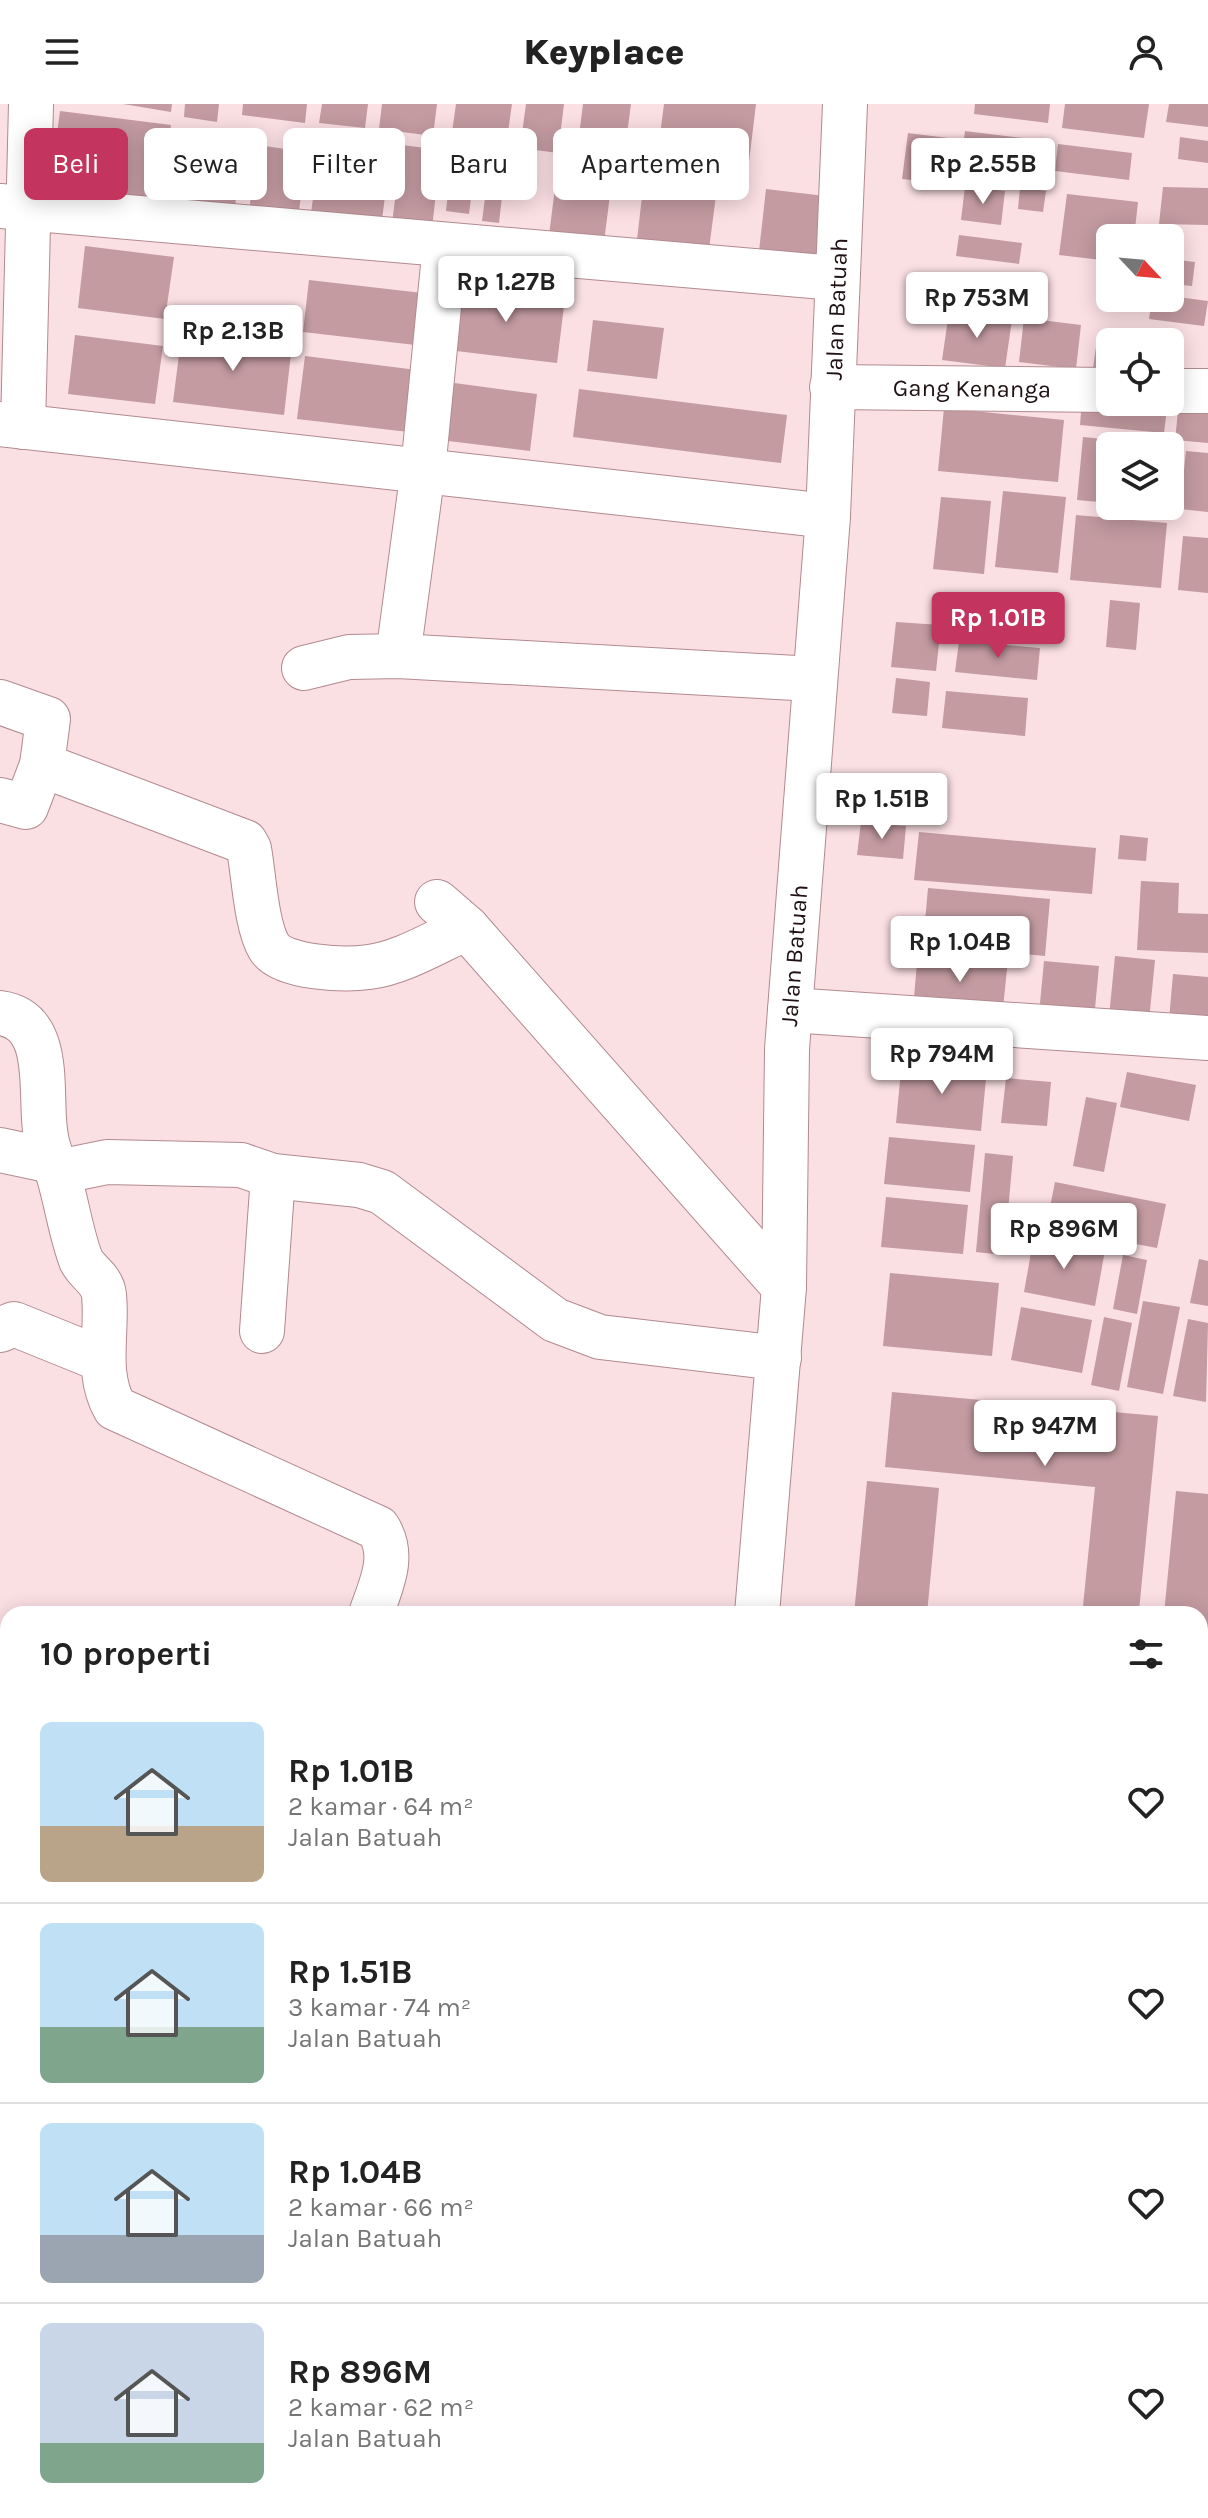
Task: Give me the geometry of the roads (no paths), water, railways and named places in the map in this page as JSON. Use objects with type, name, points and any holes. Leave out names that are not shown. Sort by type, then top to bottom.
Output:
[{"type":"street","points":[[31,104],[14,208],[12,425],[828,516]]},
{"type":"street","name":"Jalan Batuah","points":[[758,1606],[784,1287],[790,1010],[828,516],[835,278],[845,104]]},
{"type":"street","points":[[14,208],[835,278]]},
{"type":"street","points":[[398,656],[423,470],[445,245]]},
{"type":"street","name":"Gang Kenanga","points":[[832,387],[1096,390]]},
{"type":"street","points":[[1184,391],[1208,391]]},
{"type":"street","points":[[304,668],[349,657],[398,656],[814,679]]},
{"type":"street","points":[[0,702],[48,719],[42,765],[26,807],[0,800]]},
{"type":"street","points":[[42,765],[245,842],[270,949],[281,957],[316,966],[370,967],[452,915],[784,1287]]},
{"type":"street","points":[[790,1010],[1208,1038]]},
{"type":"street","points":[[0,1013],[19,1017],[32,1030],[38,1044],[42,1119],[82,1262],[102,1287],[103,1360],[108,1395],[115,1408],[378,1528],[386,1540],[388,1555],[373,1606]]},
{"type":"street","points":[[0,1150],[55,1166],[107,1162],[241,1165],[273,1176],[359,1185],[382,1192],[518,1296],[555,1320],[600,1337],[779,1358]]},
{"type":"street","points":[[262,1331],[273,1176]]},
{"type":"street","points":[[0,1330],[14,1324],[103,1360]]}]
